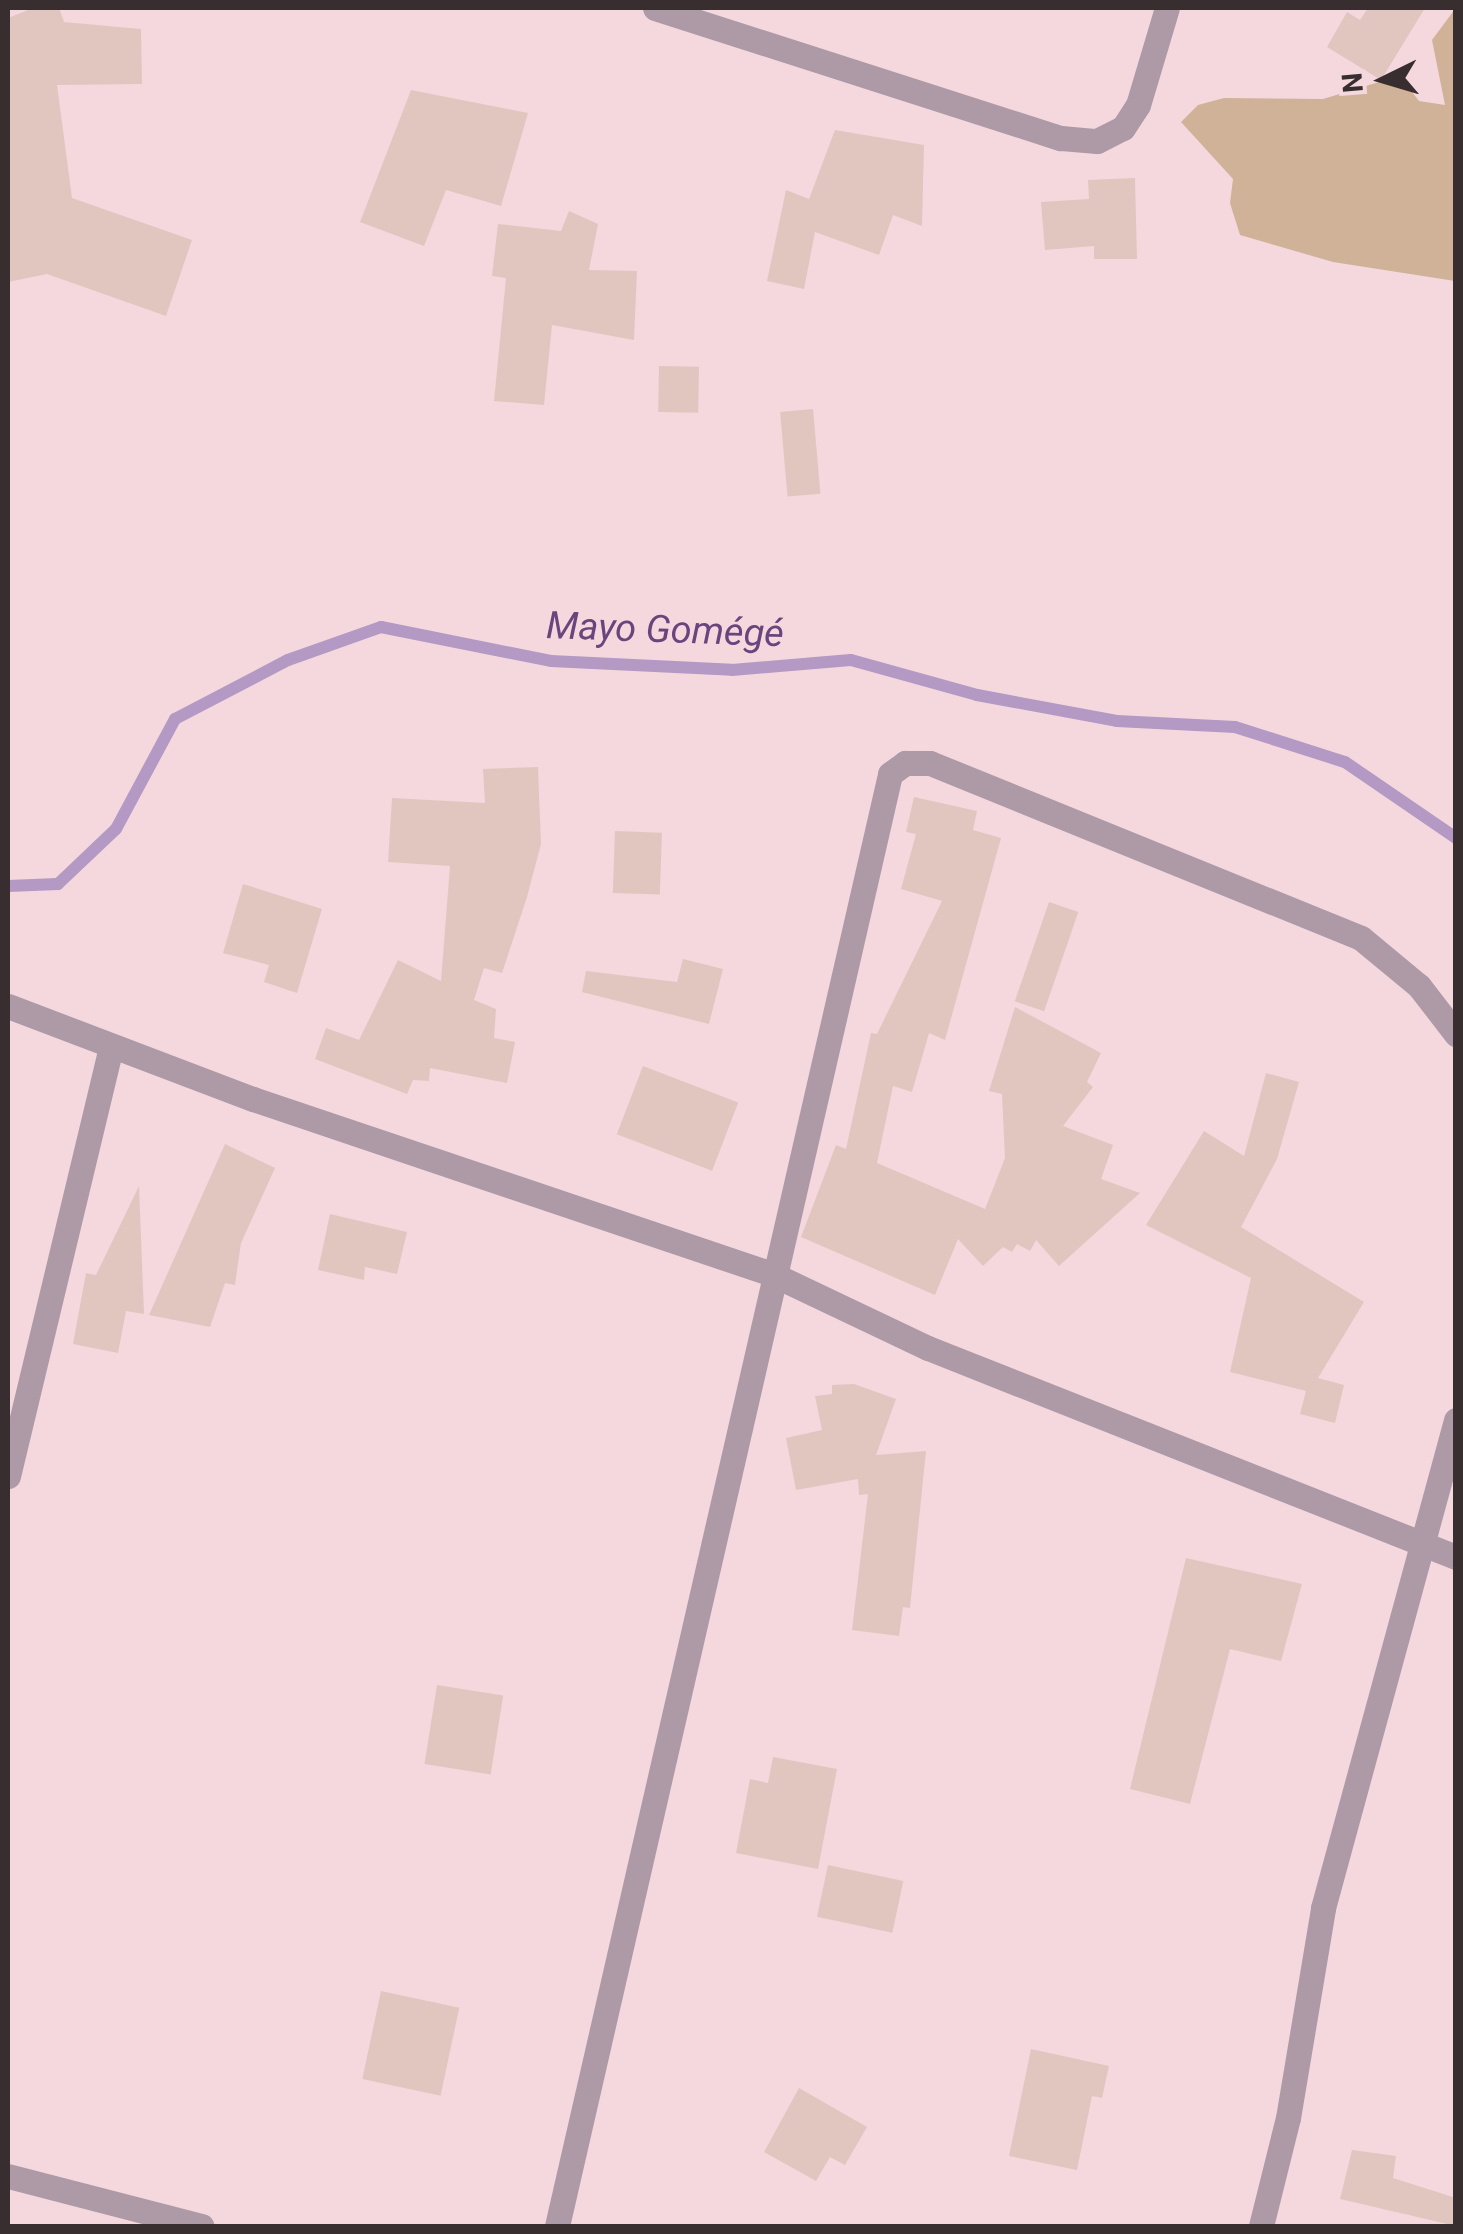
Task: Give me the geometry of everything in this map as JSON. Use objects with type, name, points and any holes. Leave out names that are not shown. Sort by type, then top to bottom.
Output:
[{"type":"street","points":[[654,8],[1061,138],[1098,140],[1123,128],[1138,105],[1166,8]]},
{"type":"street","points":[[557,2226],[772,1274],[890,774],[905,763],[930,763],[1361,938],[1420,986],[1456,1034]]},
{"type":"street","points":[[8,1006],[111,1046],[772,1274],[1126,1430],[1456,1557]]},
{"type":"street","points":[[8,1476],[111,1046]]},
{"type":"street","points":[[1261,2226],[1288,2118],[1323,1908],[1456,1420]]},
{"type":"street","points":[[8,2176],[202,2226]]},
{"type":"shaded area","points":[[1455,9],[1455,281],[1333,262],[1240,235],[1230,203],[1233,179],[1181,122],[1198,105],[1224,98],[1323,99],[1379,82],[1405,83],[1419,101],[1445,105],[1432,40]]},
{"type":"building","points":[[33,8],[59,8],[64,22],[141,29],[142,84],[57,85],[72,198],[192,240],[166,316],[47,274],[8,282],[8,18]]},
{"type":"building","points":[[1368,8],[1425,8],[1381,80],[1327,47],[1347,12],[1360,20]]},
{"type":"building","points":[[411,90],[528,113],[501,206],[446,190],[424,246],[360,222]]},
{"type":"building","points":[[835,130],[924,145],[922,226],[893,215],[879,255],[815,232],[804,289],[767,281],[786,190],[809,199]]},
{"type":"building","points":[[1135,178],[1137,259],[1094,259],[1094,246],[1045,250],[1041,202],[1089,199],[1088,180]]},
{"type":"building","points":[[569,211],[598,224],[589,270],[637,271],[634,340],[552,325],[544,405],[494,401],[506,278],[492,276],[498,224],[561,231]]},
{"type":"building","points":[[659,366],[699,367],[698,413],[658,412]]},
{"type":"building","points":[[813,409],[820,494],[788,497],[780,412]]},
{"type":"building","points":[[538,767],[541,844],[527,897],[502,973],[484,968],[474,1000],[496,1009],[494,1038],[515,1042],[507,1083],[430,1068],[429,1081],[413,1080],[407,1094],[315,1059],[326,1028],[359,1040],[398,960],[441,981],[450,866],[388,862],[392,798],[485,803],[483,769]]},
{"type":"building","points":[[914,797],[977,811],[973,830],[1001,838],[945,1040],[929,1033],[912,1092],[893,1086],[877,1163],[985,1209],[1005,1158],[1002,1094],[989,1091],[1015,1007],[1101,1053],[1087,1082],[1093,1087],[1063,1126],[1113,1145],[1101,1179],[1140,1193],[1059,1266],[1036,1240],[1030,1251],[1017,1244],[1012,1252],[1003,1247],[983,1266],[958,1239],[935,1295],[801,1237],[836,1145],[846,1149],[871,1033],[877,1034],[942,901],[901,889],[916,834],[906,832]]},
{"type":"building","points":[[615,831],[662,833],[660,895],[613,893]]},
{"type":"building","points":[[243,884],[322,909],[297,993],[264,982],[269,965],[223,953]]},
{"type":"building","points":[[1049,902],[1078,912],[1044,1011],[1015,1001]]},
{"type":"building","points":[[683,959],[723,969],[709,1024],[582,992],[586,971],[677,982]]},
{"type":"building","points":[[643,1066],[738,1103],[712,1171],[617,1134]]},
{"type":"building","points":[[1266,1073],[1299,1082],[1277,1159],[1241,1227],[1364,1302],[1318,1378],[1344,1385],[1335,1423],[1300,1414],[1306,1391],[1230,1372],[1251,1278],[1146,1225],[1204,1131],[1244,1156]]},
{"type":"building","points":[[225,1144],[275,1168],[241,1243],[235,1285],[225,1283],[210,1327],[149,1315]]},
{"type":"building","points":[[139,1186],[144,1314],[126,1311],[118,1353],[73,1344],[86,1273],[96,1275]]},
{"type":"building","points":[[330,1214],[407,1232],[397,1274],[365,1267],[364,1280],[318,1270]]},
{"type":"building","points":[[854,1384],[896,1399],[876,1455],[926,1451],[910,1608],[903,1607],[899,1636],[852,1630],[868,1494],[859,1495],[858,1479],[796,1490],[786,1438],[822,1430],[815,1396],[832,1394],[832,1385]]},
{"type":"building","points":[[1186,1558],[1302,1584],[1281,1661],[1230,1649],[1190,1804],[1130,1789]]},
{"type":"building","points":[[437,1685],[503,1695],[491,1774],[424,1764]]},
{"type":"building","points":[[773,1757],[837,1769],[818,1869],[736,1853],[750,1779],[768,1783]]},
{"type":"building","points":[[828,1865],[903,1881],[892,1933],[817,1917]]},
{"type":"building","points":[[381,1991],[459,2008],[441,2096],[362,2079]]},
{"type":"building","points":[[1031,2049],[1109,2066],[1102,2098],[1092,2096],[1077,2170],[1009,2156]]},
{"type":"building","points":[[799,2088],[867,2127],[845,2165],[830,2157],[816,2181],[764,2152]]},
{"type":"building","points":[[1352,2150],[1396,2156],[1393,2178],[1456,2198],[1456,2226],[1340,2199]]},
{"type":"waterway","name":"Mayo Gomégé","points":[[8,886],[58,884],[116,829],[175,719],[288,660],[381,627],[551,661],[732,670],[851,660],[977,695],[1117,721],[1235,727],[1345,762],[1456,838]]}]
